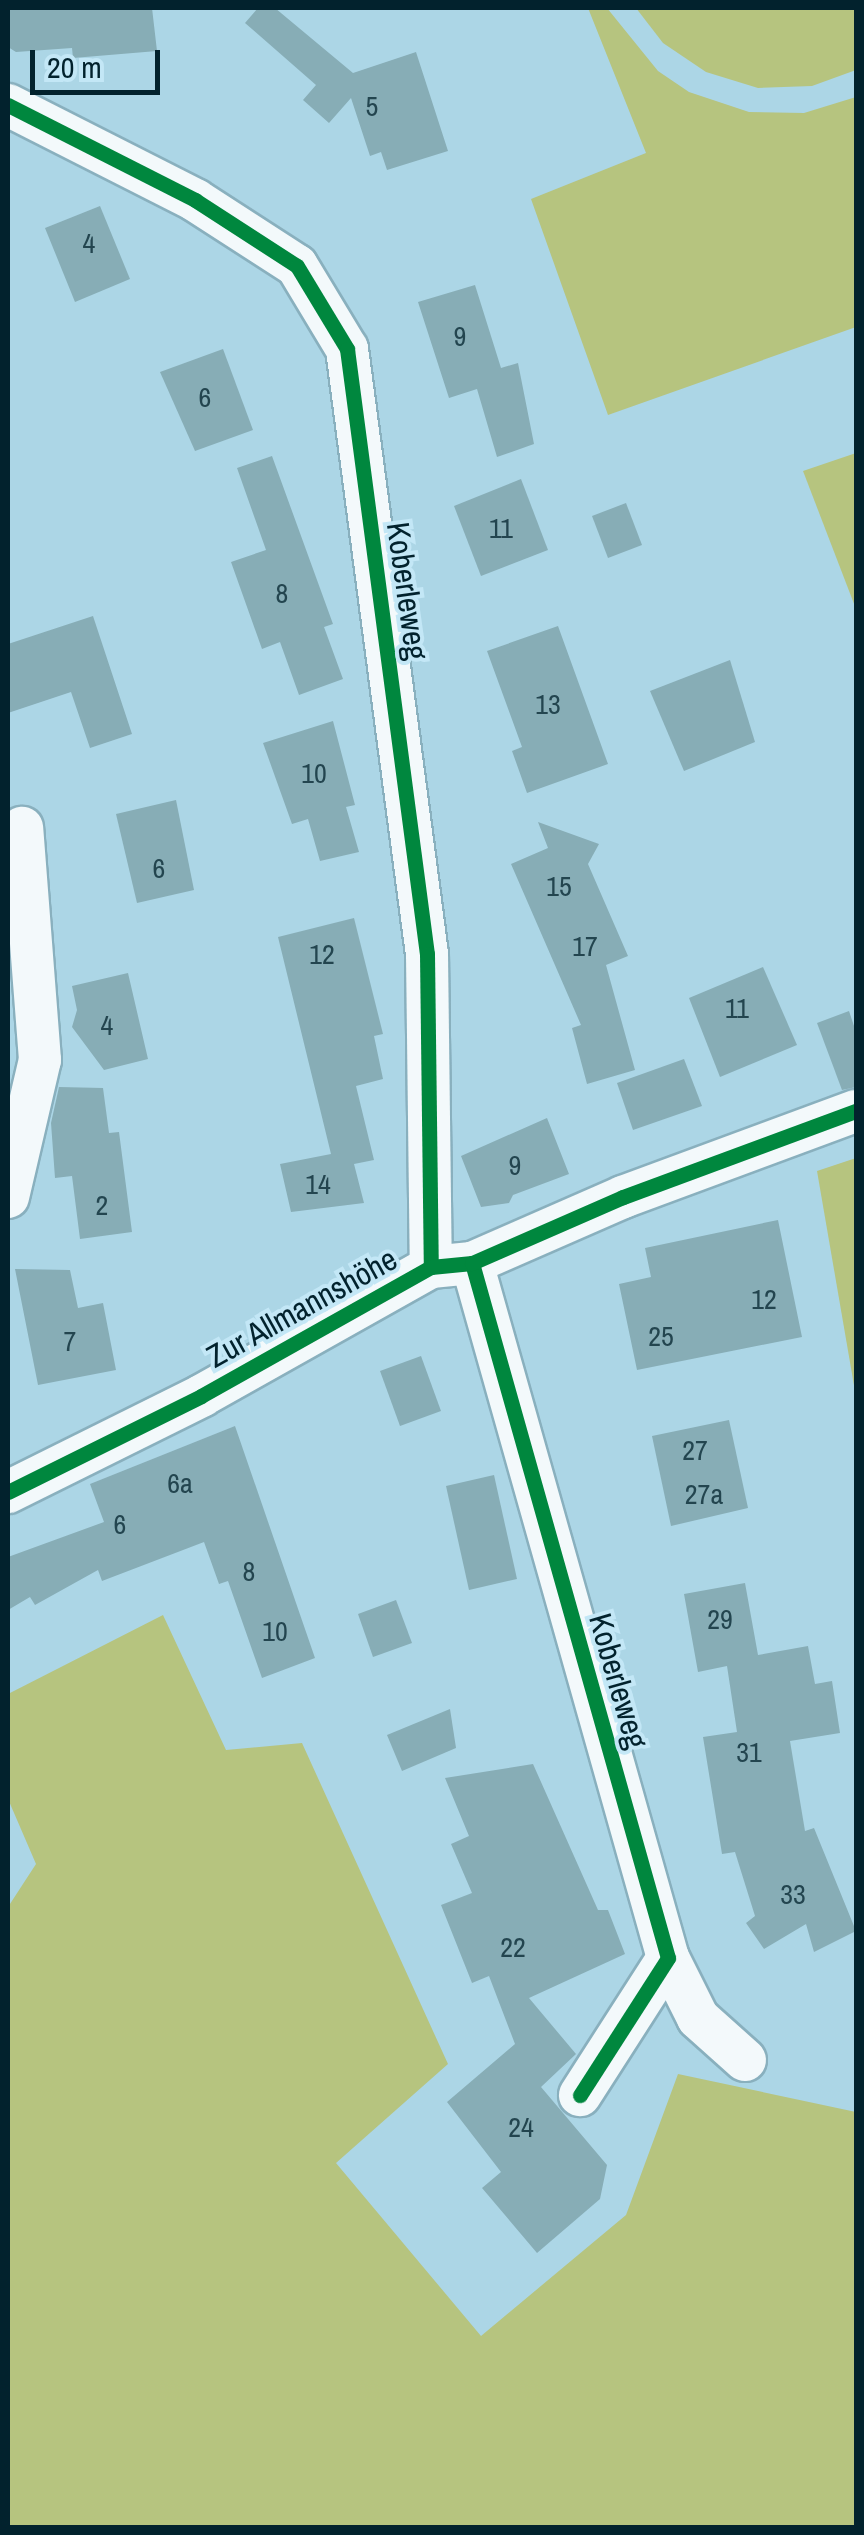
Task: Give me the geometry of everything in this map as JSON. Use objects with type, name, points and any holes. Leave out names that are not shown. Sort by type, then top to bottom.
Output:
[{"type":"street","name":"Koberleweg","points":[[8,105],[195,200],[297,266],[347,350],[427,954],[451,1265],[668,1958],[698,2018],[745,2060]]},
{"type":"street","points":[[8,1196],[40,1060],[22,828]]},
{"type":"street","name":"Zur Allmannshöhe","points":[[8,1492],[451,1265],[856,1111]]},
{"type":"street","points":[[580,2095],[668,1958]]},
{"type":"green space","points":[[588,8],[607,8],[658,71],[689,92],[749,112],[804,113],[856,97],[856,327],[608,415],[531,199],[646,153]]},
{"type":"green space","points":[[636,8],[856,8],[856,70],[812,86],[758,88],[706,72],[663,43]]},
{"type":"green space","points":[[856,453],[856,609],[803,471]]},
{"type":"green space","points":[[856,1158],[856,1397],[817,1171]]},
{"type":"green space","points":[[163,1615],[226,1750],[302,1743],[448,2064],[336,2163],[481,2336],[626,2215],[678,2074],[856,2112],[856,2527],[8,2527],[8,1907],[36,1864],[8,1799],[8,1694]]},
{"type":"building","points":[[8,8],[152,8],[157,51],[73,58],[72,48],[16,52],[8,47]]},
{"type":"building","points":[[258,8],[275,8],[353,73],[416,52],[448,151],[387,170],[381,152],[370,156],[351,98],[329,123],[303,100],[316,85],[245,23]]},
{"type":"building","points":[[100,206],[130,279],[75,302],[45,228]]},
{"type":"building","points":[[475,285],[501,368],[518,363],[534,444],[497,457],[477,389],[449,398],[418,302]]},
{"type":"building","points":[[223,349],[253,430],[195,451],[160,372]]},
{"type":"building","points":[[272,456],[333,624],[324,627],[343,679],[299,695],[280,642],[262,649],[231,562],[266,550],[237,468]]},
{"type":"building","points":[[521,479],[548,550],[481,576],[454,506]]},
{"type":"building","points":[[626,503],[642,545],[608,558],[592,516]]},
{"type":"building","points":[[93,616],[132,734],[90,748],[71,692],[8,713],[8,644]]},
{"type":"building","points":[[558,626],[608,764],[527,793],[512,751],[522,747],[487,651]]},
{"type":"building","points":[[730,660],[755,742],[684,771],[650,691]]},
{"type":"building","points":[[333,721],[355,805],[346,807],[359,852],[320,861],[308,819],[292,824],[263,743]]},
{"type":"building","points":[[176,800],[194,890],[137,903],[116,814]]},
{"type":"building","points":[[538,822],[599,844],[588,864],[628,956],[606,965],[635,1070],[587,1084],[572,1028],[581,1025],[511,864],[548,848]]},
{"type":"building","points":[[354,918],[383,1034],[374,1036],[383,1079],[356,1086],[374,1160],[354,1164],[364,1203],[291,1212],[280,1164],[331,1154],[278,937]]},
{"type":"building","points":[[763,967],[797,1045],[720,1077],[689,998]]},
{"type":"building","points":[[128,973],[148,1059],[104,1070],[72,1027],[77,1010],[72,986]]},
{"type":"building","points":[[849,1011],[856,1032],[856,1087],[842,1090],[817,1023]]},
{"type":"building","points":[[684,1059],[702,1106],[633,1130],[617,1083]]},
{"type":"building","points":[[59,1087],[103,1088],[109,1133],[119,1132],[132,1232],[80,1239],[72,1176],[55,1178],[51,1123]]},
{"type":"building","points":[[547,1118],[569,1174],[513,1195],[509,1203],[481,1207],[461,1156]]},
{"type":"building","points":[[778,1220],[802,1337],[637,1370],[619,1284],[651,1277],[645,1248]]},
{"type":"building","points":[[15,1269],[70,1270],[78,1308],[103,1303],[116,1370],[38,1385]]},
{"type":"building","points":[[421,1356],[441,1411],[400,1426],[380,1371]]},
{"type":"building","points":[[729,1420],[748,1508],[671,1526],[652,1436]]},
{"type":"building","points":[[235,1426],[315,1658],[262,1678],[228,1581],[219,1584],[204,1542],[102,1581],[98,1570],[35,1605],[30,1597],[8,1610],[8,1557],[104,1522],[90,1484]]},
{"type":"building","points":[[494,1475],[517,1579],[469,1590],[446,1486]]},
{"type":"building","points":[[745,1583],[758,1655],[808,1646],[815,1684],[832,1681],[840,1733],[790,1741],[805,1831],[814,1828],[856,1931],[814,1952],[806,1924],[764,1949],[746,1923],[755,1916],[735,1852],[722,1854],[703,1737],[737,1732],[727,1666],[698,1672],[684,1594]]},
{"type":"building","points":[[396,1600],[412,1643],[373,1657],[358,1614]]},
{"type":"building","points":[[450,1709],[456,1748],[402,1771],[387,1735]]},
{"type":"building","points":[[533,1764],[598,1910],[608,1910],[625,1954],[529,1998],[576,2054],[541,2087],[607,2165],[600,2199],[537,2253],[482,2188],[501,2172],[447,2102],[515,2044],[489,1976],[472,1983],[441,1905],[472,1893],[451,1844],[469,1836],[445,1778]]},
{"type":"cycle path","points":[[8,105],[195,200],[297,266],[347,349],[427,954],[431,1267]]},
{"type":"cycle path","points":[[8,1492],[201,1396],[431,1267],[472,1263],[623,1197],[856,1111]]},
{"type":"cycle path","points":[[472,1263],[668,1958],[580,2095]]}]
